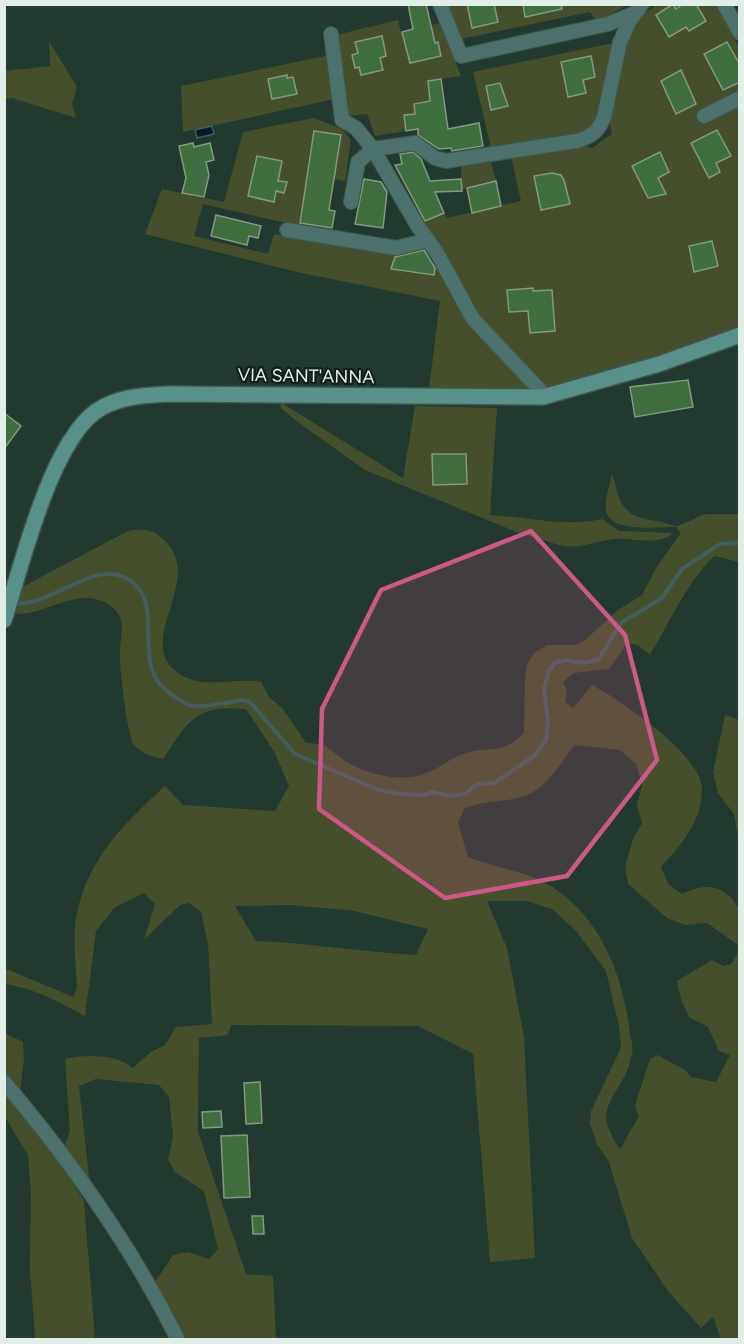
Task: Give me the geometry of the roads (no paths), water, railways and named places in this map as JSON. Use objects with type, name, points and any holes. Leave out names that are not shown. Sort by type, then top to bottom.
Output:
[{"type":"street","points":[[440,4],[461,56],[608,24],[639,8]]},
{"type":"street","points":[[724,4],[740,33]]},
{"type":"street","points":[[351,202],[358,162],[374,149],[414,143],[435,158],[446,161],[588,138],[602,123],[620,42],[639,8]]},
{"type":"street","points":[[331,34],[342,120],[356,128],[374,149],[477,325],[539,389],[543,397]]},
{"type":"street","points":[[704,116],[740,98]]},
{"type":"street","points":[[287,230],[396,248],[428,240]]},
{"type":"street","name":"VIA SANT'ANNA","points":[[5,617],[32,532],[65,448],[85,420],[115,401],[146,395],[180,394],[507,399],[543,397],[659,364],[740,335]]},
{"type":"street","points":[[4,1082],[47,1134],[119,1236],[178,1340]]},
{"type":"water","points":[[212,126],[214,134],[197,138],[195,130]]},
{"type":"waterway","points":[[12,603],[26,603],[41,599],[98,575],[112,574],[126,578],[139,589],[146,602],[151,667],[158,682],[172,695],[192,706],[242,700],[250,702],[295,754],[376,789],[399,794],[423,795],[433,792],[449,796],[465,794],[477,784],[494,783],[534,756],[546,740],[548,720],[544,688],[549,671],[555,663],[566,660],[582,663],[598,660],[621,623],[662,598],[682,569],[720,544],[740,543]]}]
